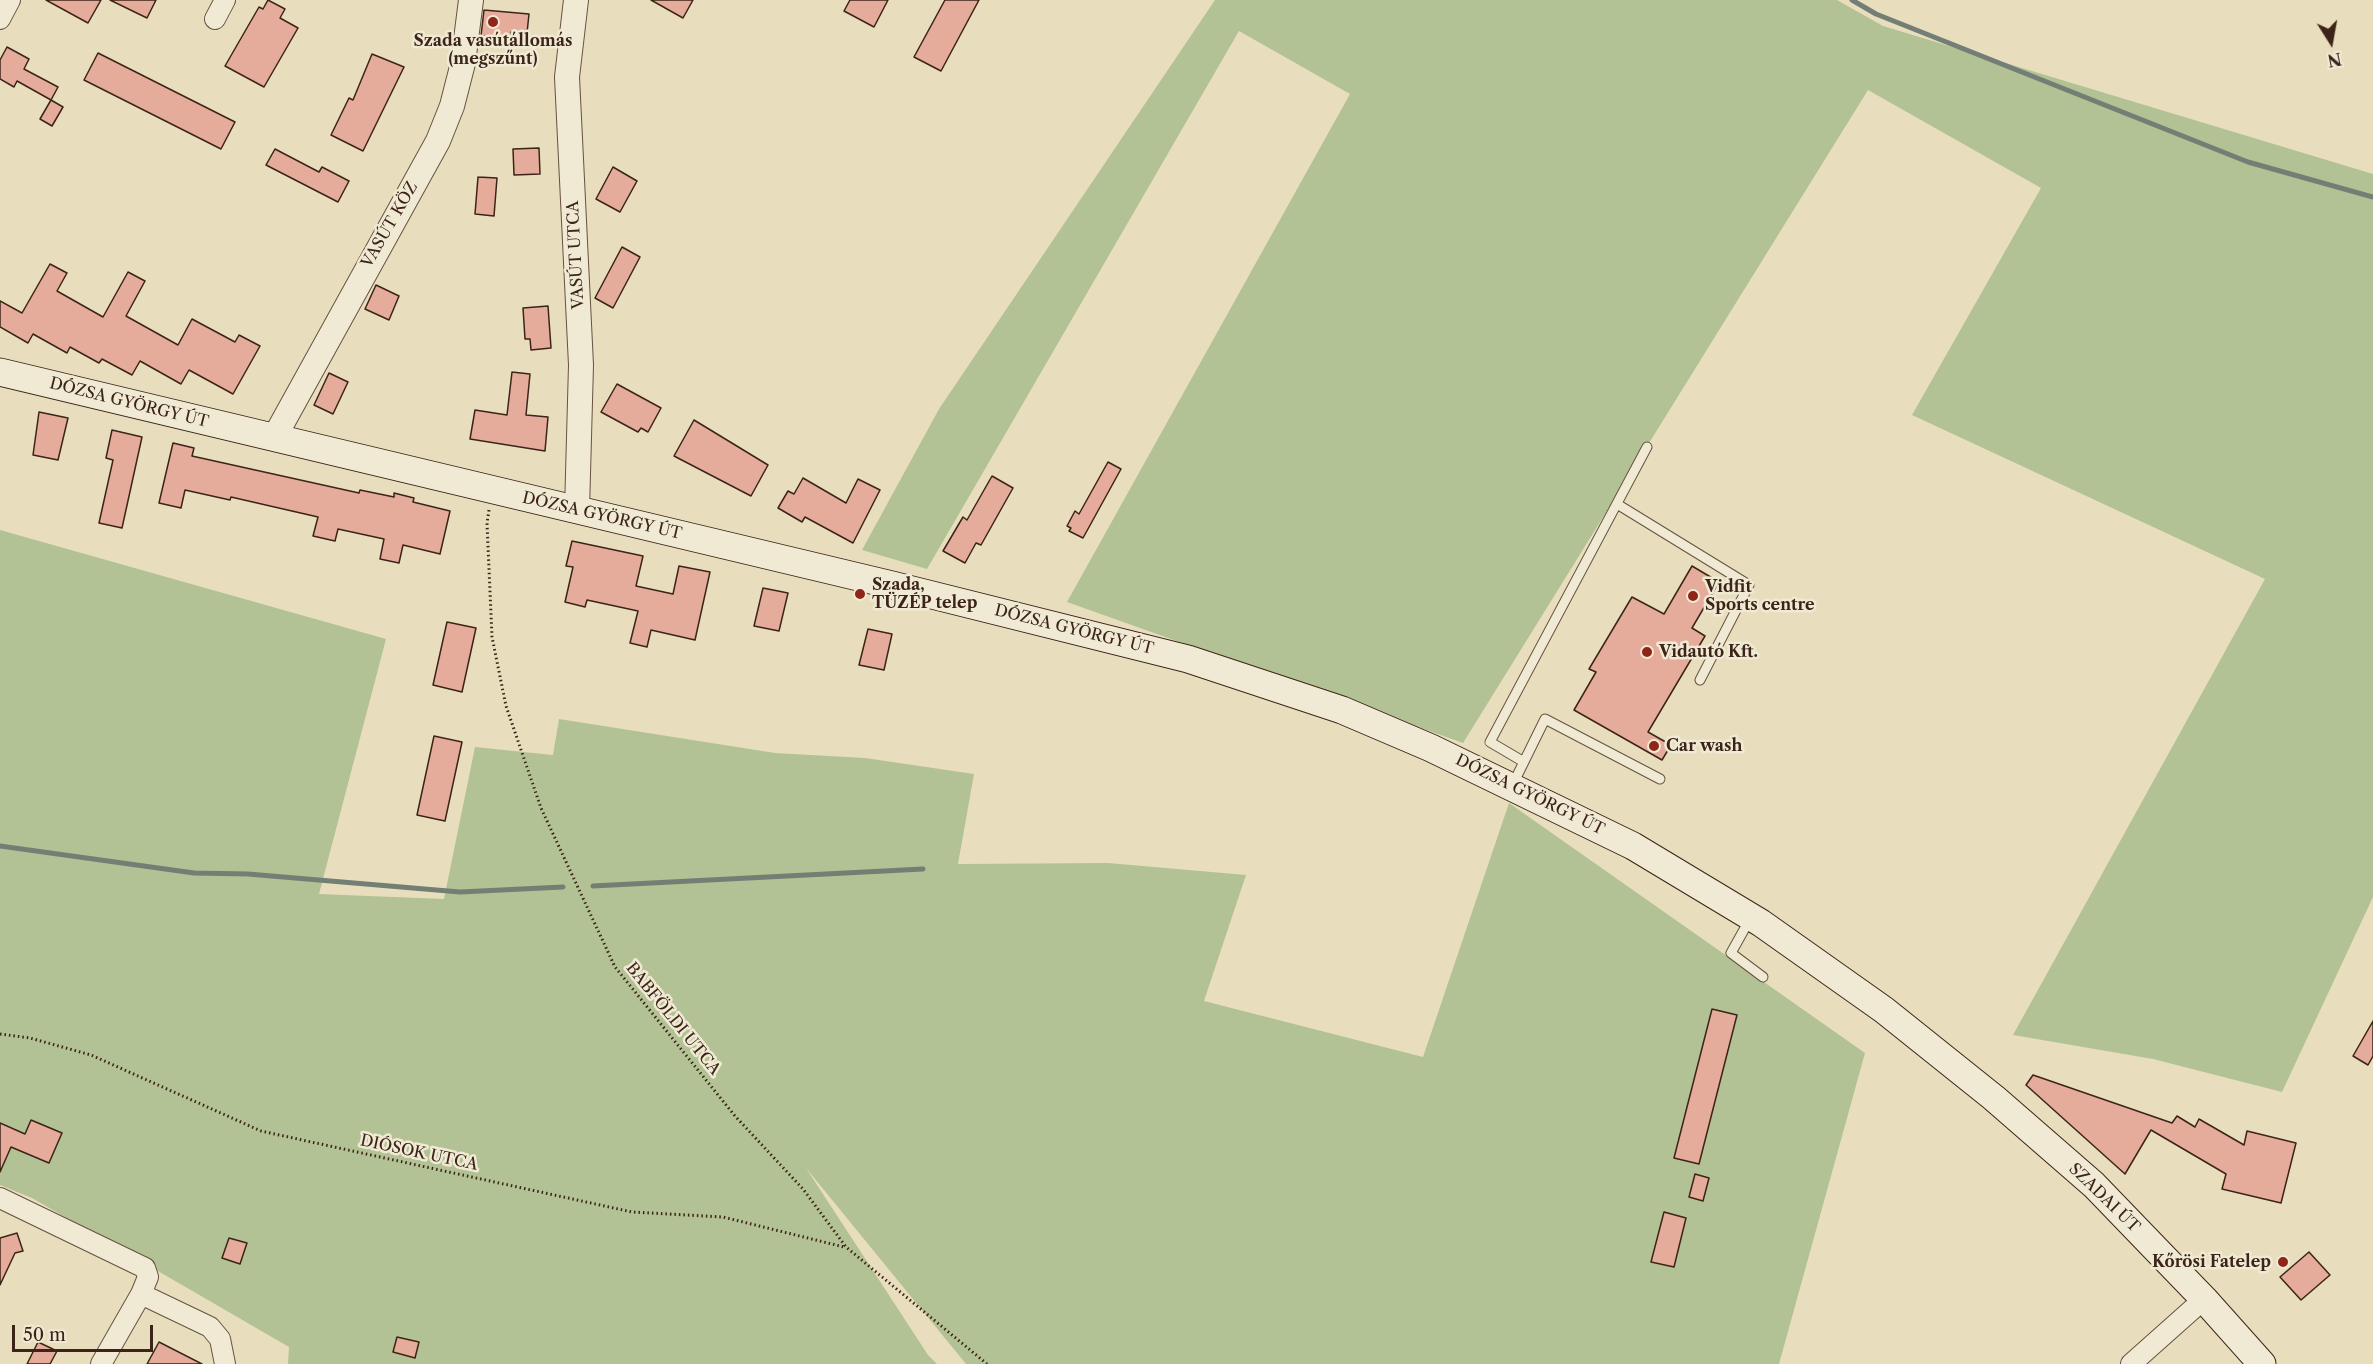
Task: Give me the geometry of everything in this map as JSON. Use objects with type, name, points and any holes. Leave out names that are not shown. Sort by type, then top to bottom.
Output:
[{"type":"main road","name":"DÓZSA GYÖRGY ÚT","points":[[0,372],[1188,659],[1342,710],[1518,774],[1751,917],[1884,1010],[1959,1069]]},
{"type":"main road","name":"SZADAI ÚT","points":[[1959,1069],[2094,1185],[2204,1299],[2262,1364]]},
{"type":"street","points":[[0,19],[10,0]]},
{"type":"street","points":[[215,19],[225,0]]},
{"type":"street","name":"VASÚT KÖZ","points":[[274,438],[438,141],[452,106],[463,63],[471,0]]},
{"type":"street","name":"VASÚT UTCA","points":[[576,0],[567,77],[581,365],[577,510]]},
{"type":"street","points":[[0,1198],[145,1268],[148,1277],[141,1294],[101,1364]]},
{"type":"street","points":[[141,1294],[210,1327],[220,1339],[225,1364]]},
{"type":"street","points":[[2131,1364],[2204,1299]]},
{"type":"lane","points":[[1647,447],[1490,742],[1518,774],[1545,719],[1660,779]]},
{"type":"lane","points":[[1617,504],[1749,585],[1700,681]]},
{"type":"lane","points":[[1751,917],[1731,953],[1762,976]]},
{"type":"path","name":"BABFÖLDI UTCA","points":[[492,490],[487,523],[492,637],[506,706],[541,808],[615,967],[735,1116],[803,1189],[846,1247],[987,1364]]},
{"type":"path","name":"DIÓSOK UTCA","points":[[0,1034],[30,1038],[91,1055],[261,1131],[632,1212],[723,1217],[846,1247]]},
{"type":"green space","points":[[1215,0],[1837,0],[1883,26],[2373,174],[2373,897],[2282,1092],[2153,1059],[2013,1035],[2265,579],[1912,415],[2041,188],[1868,90],[1463,743],[1067,602],[1350,94],[1239,31],[927,569],[862,550],[939,409]]},
{"type":"green space","points":[[0,530],[386,639],[319,894],[444,899],[475,747],[553,755],[559,719],[775,753],[865,758],[974,774],[958,864],[1108,863],[1246,875],[1204,1001],[1423,1057],[1509,803],[1865,1053],[1779,1364],[966,1364],[806,1168],[928,1355],[937,1364],[288,1364],[289,1347],[32,1198],[0,1185]]},
{"type":"building","points":[[46,0],[101,0],[88,23]]},
{"type":"building","points":[[110,0],[156,0],[147,18]]},
{"type":"building","points":[[268,0],[285,9],[280,18],[298,28],[264,87],[225,66],[259,7],[263,9]]},
{"type":"building","points":[[651,0],[693,0],[683,18]]},
{"type":"building","points":[[850,0],[888,0],[874,27],[844,11]]},
{"type":"building","points":[[945,0],[979,0],[941,71],[914,57]]},
{"type":"building","name":"Szada vasútállomás (megszűnt)","points":[[484,10],[529,14],[527,33],[511,32],[511,39],[481,36]]},
{"type":"building","points":[[7,47],[29,59],[24,69],[58,87],[51,100],[17,81],[14,87],[0,79],[0,60]]},
{"type":"building","points":[[98,53],[235,122],[221,149],[84,80]]},
{"type":"building","points":[[372,54],[404,67],[363,151],[331,135],[349,98],[353,100]]},
{"type":"building","points":[[51,100],[63,107],[52,126],[40,119]]},
{"type":"building","points":[[539,148],[540,174],[514,175],[513,149]]},
{"type":"building","points":[[275,149],[319,172],[322,167],[349,181],[338,202],[266,165]]},
{"type":"building","points":[[613,167],[637,181],[620,212],[596,199]]},
{"type":"building","points":[[478,177],[497,178],[494,216],[475,214]]},
{"type":"building","points":[[622,247],[640,257],[613,308],[595,298]]},
{"type":"building","points":[[50,264],[67,273],[57,291],[103,317],[128,272],[145,281],[126,316],[178,345],[192,319],[235,342],[239,335],[260,346],[233,394],[189,370],[181,384],[140,361],[132,375],[102,359],[99,363],[70,347],[67,353],[33,334],[28,343],[0,327],[0,301],[22,313]]},
{"type":"building","points":[[376,285],[399,296],[389,320],[365,309]]},
{"type":"building","points":[[548,306],[551,348],[531,350],[530,339],[525,339],[523,308]]},
{"type":"building","points":[[512,372],[530,374],[526,415],[548,417],[545,451],[470,439],[475,410],[507,415]]},
{"type":"building","points":[[329,373],[348,382],[333,414],[314,405]]},
{"type":"building","points":[[617,384],[661,408],[648,432],[641,428],[638,432],[601,412]]},
{"type":"building","points":[[39,412],[68,418],[58,460],[33,455]]},
{"type":"building","points":[[694,420],[768,465],[751,496],[674,456]]},
{"type":"building","points":[[112,430],[142,437],[122,528],[99,523],[113,460],[106,458]]},
{"type":"building","points":[[173,443],[194,448],[192,456],[359,493],[360,490],[394,497],[394,493],[414,498],[413,502],[450,511],[440,554],[403,545],[399,563],[380,559],[384,539],[338,529],[335,541],[313,536],[318,517],[231,497],[230,500],[185,490],[181,508],[159,503]]},
{"type":"building","points":[[1108,462],[1121,469],[1083,538],[1069,531],[1071,528],[1067,526],[1075,511],[1079,514]]},
{"type":"building","points":[[992,476],[1013,488],[981,545],[976,543],[965,563],[943,551],[963,517],[967,520]]},
{"type":"building","points":[[803,478],[846,503],[858,479],[880,490],[853,543],[805,517],[802,522],[778,508],[788,491],[794,494]]},
{"type":"building","points":[[572,541],[643,556],[636,586],[673,594],[679,566],[710,572],[695,640],[651,630],[647,647],[630,643],[638,611],[587,600],[585,607],[565,602],[573,567],[566,566]]},
{"type":"building","name":"Vidautó Kft.","points":[[1692,566],[1719,582],[1692,628],[1705,636],[1648,732],[1671,745],[1662,760],[1574,710],[1596,672],[1589,669],[1632,597],[1664,614]]},
{"type":"building","points":[[763,588],[788,593],[779,631],[754,626]]},
{"type":"building","points":[[447,622],[476,628],[462,692],[433,685]]},
{"type":"building","points":[[868,629],[892,634],[884,670],[859,665]]},
{"type":"building","points":[[434,736],[462,742],[445,821],[417,815]]},
{"type":"building","points":[[1712,1009],[1737,1015],[1699,1164],[1674,1158]]},
{"type":"building","points":[[2373,1021],[2373,1056],[2368,1065],[2353,1056]]},
{"type":"building","points":[[2033,1075],[2172,1123],[2177,1116],[2195,1127],[2199,1119],[2244,1145],[2247,1131],[2296,1143],[2281,1203],[2222,1189],[2226,1174],[2151,1130],[2125,1174],[2026,1085]]},
{"type":"building","points":[[31,1120],[62,1133],[49,1163],[11,1147],[0,1172],[0,1123],[25,1134]]},
{"type":"building","points":[[1695,1174],[1709,1178],[1703,1201],[1689,1197]]},
{"type":"building","points":[[1664,1212],[1686,1218],[1674,1267],[1651,1262]]},
{"type":"building","points":[[17,1233],[23,1251],[15,1253],[0,1285],[0,1238]]},
{"type":"building","points":[[229,1238],[247,1243],[240,1264],[222,1258]]},
{"type":"building","points":[[2309,1252],[2330,1275],[2301,1300],[2280,1277]]},
{"type":"building","points":[[397,1337],[419,1342],[415,1358],[393,1352]]},
{"type":"building","points":[[38,1342],[57,1351],[50,1364],[27,1364]]},
{"type":"building","points":[[159,1342],[202,1364],[147,1364]]},
{"type":"waterway","points":[[1852,0],[1876,14],[2248,162],[2373,197]]},
{"type":"waterway","points":[[0,846],[194,873],[248,874],[460,892],[563,887]]},
{"type":"waterway","points":[[593,886],[923,869]]},
{"type":"place","name":"Szada vasútállomás (megszűnt)","points":[[493,22]]},
{"type":"place","name":"Szada, TÜZÉP telep","points":[[860,594]]},
{"type":"place","name":"Vidfit Sports centre","points":[[1693,596]]},
{"type":"place","name":"Vidautó Kft.","points":[[1647,652]]},
{"type":"place","name":"Car wash","points":[[1654,746]]},
{"type":"place","name":"Kőrösi Fatelep","points":[[2283,1262]]}]
